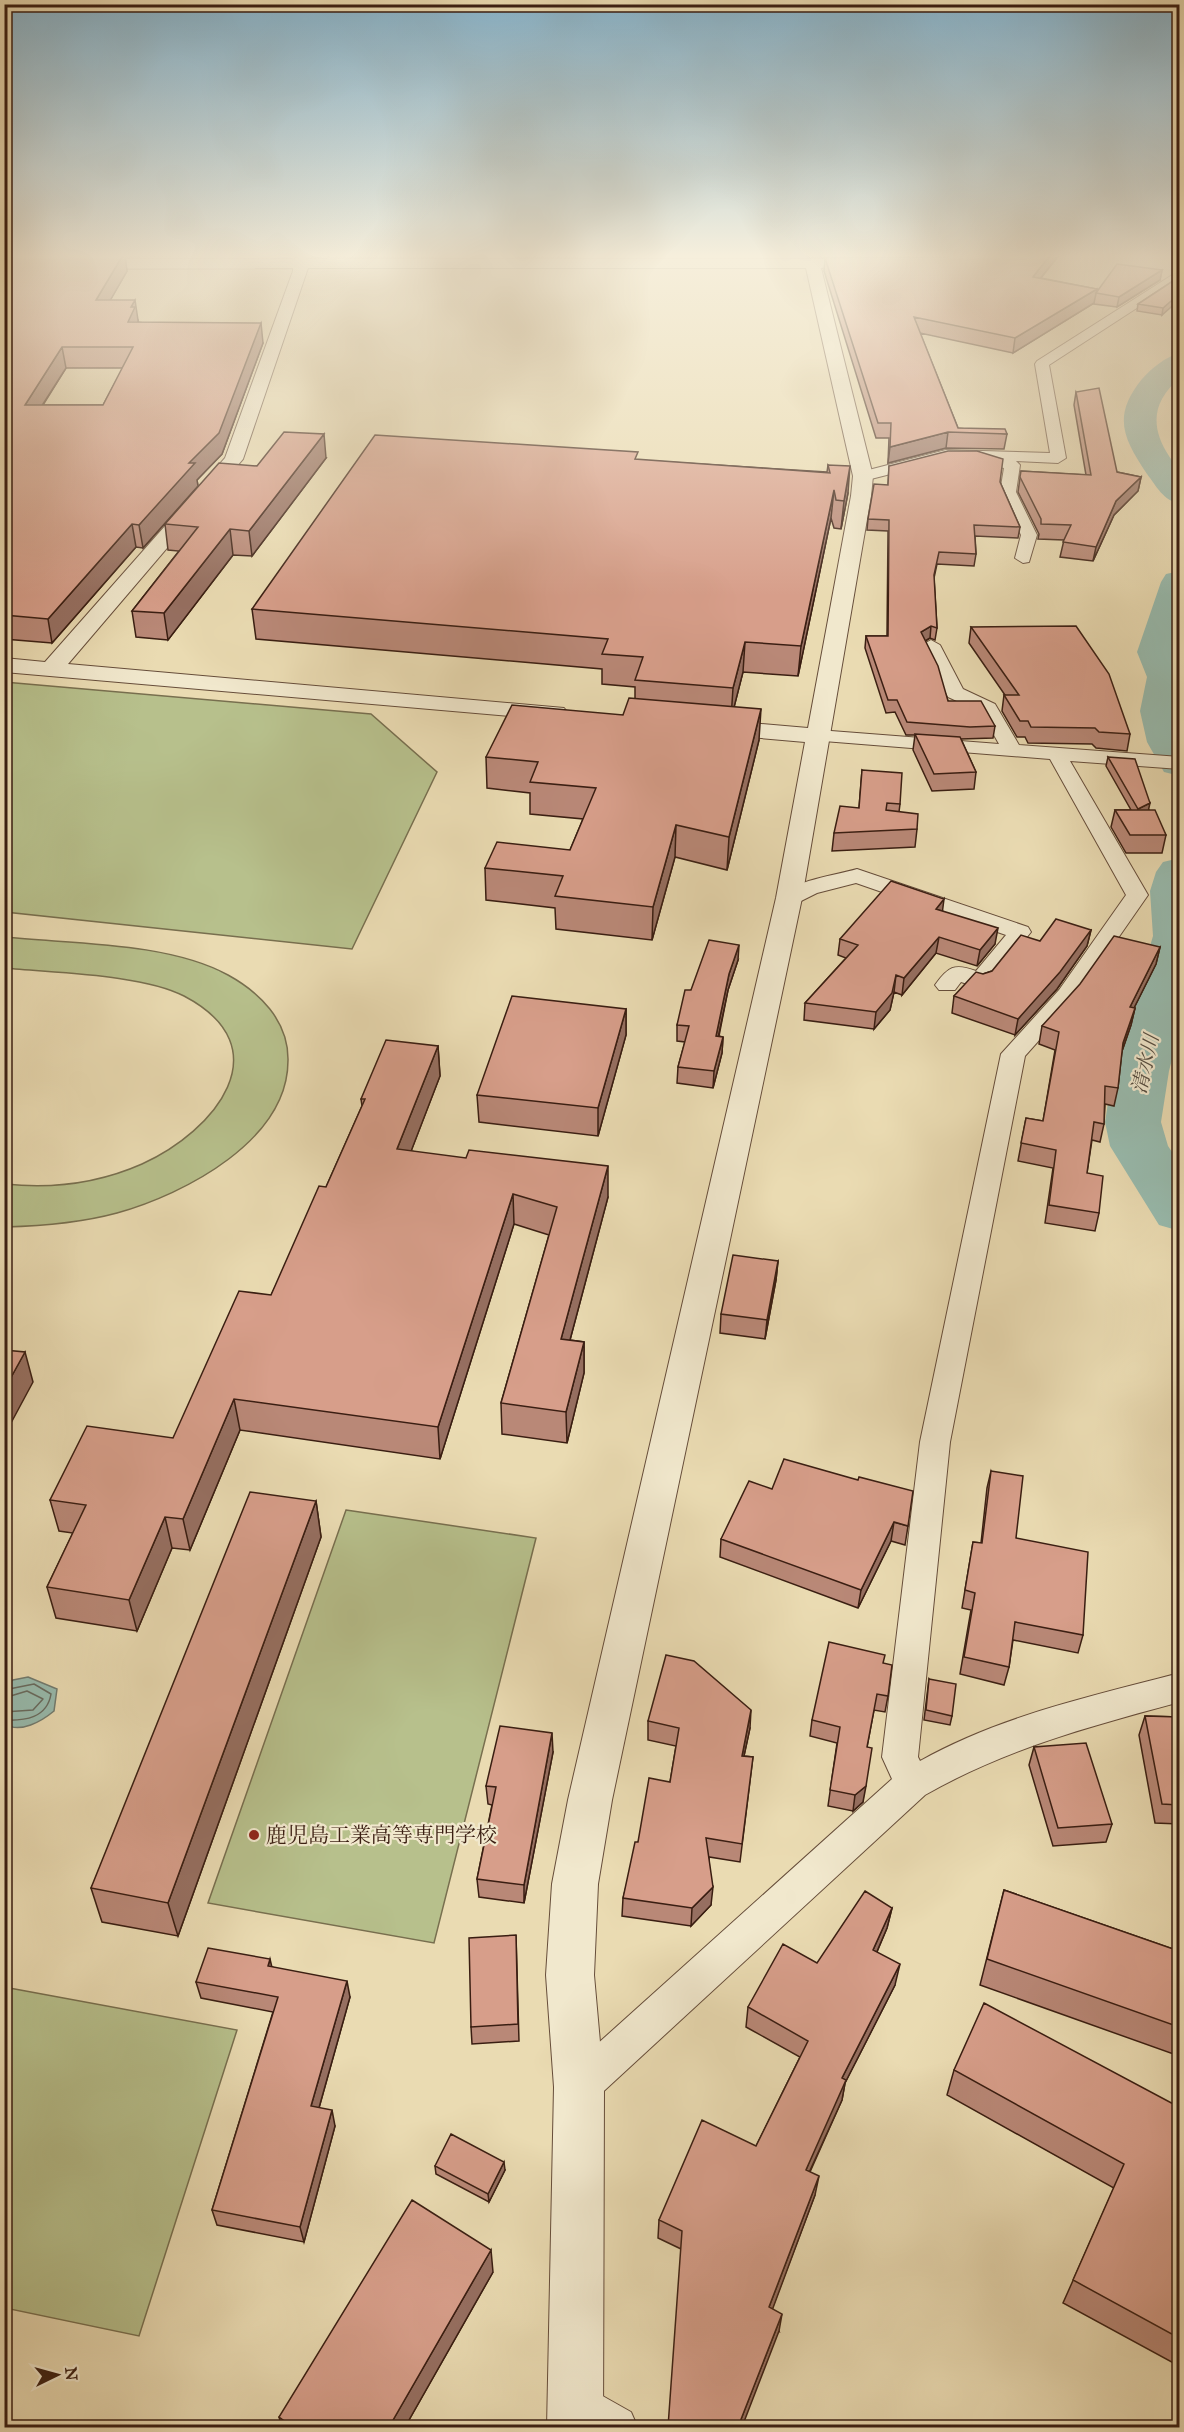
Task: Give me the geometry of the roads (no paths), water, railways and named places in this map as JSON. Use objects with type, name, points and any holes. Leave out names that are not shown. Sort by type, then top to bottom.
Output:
[{"type":"street","points":[[51,669],[234,459],[266,368]]},
{"type":"street","points":[[589,2420],[579,2087],[570,1975],[572,1914],[590,1800],[789,898],[863,476],[837,368]]},
{"type":"street","points":[[863,476],[960,454],[1058,458],[1043,368]]},
{"type":"street","points":[[960,454],[1012,465],[1008,492],[1029,535],[1023,558]]},
{"type":"street","points":[[931,645],[955,693],[988,708],[1013,752]]},
{"type":"street","points":[[4,665],[582,716]]},
{"type":"street","points":[[688,725],[1013,752],[1056,753],[1179,763]]},
{"type":"street","points":[[912,1784],[900,1757],[935,1442],[1013,1054],[1067,995],[1137,895],[1056,753]]},
{"type":"street","points":[[789,898],[809,888],[857,876],[1020,932],[980,981],[957,972],[947,985]]},
{"type":"street","points":[[579,2087],[912,1784],[964,1755],[1025,1730],[1179,1687]]},
{"type":"water","points":[[28,1677],[57,1689],[54,1711],[31,1725],[11,1727],[5,1724],[5,1686],[13,1680]]},
{"type":"waterway","name":"清水川","points":[[1172,368],[1159,379],[1146,395],[1139,411],[1139,426],[1153,457],[1180,494]]},
{"type":"waterway","name":"清水川","points":[[1180,582],[1157,652],[1168,677],[1161,711],[1169,742],[1180,763]]},
{"type":"waterway","name":"清水川","points":[[1180,872],[1174,891],[1178,936],[1141,1071],[1133,1122],[1139,1146],[1180,1211]]},
{"type":"place","name":"鹿児島工業高等専門学校","points":[[254,1835]]}]
